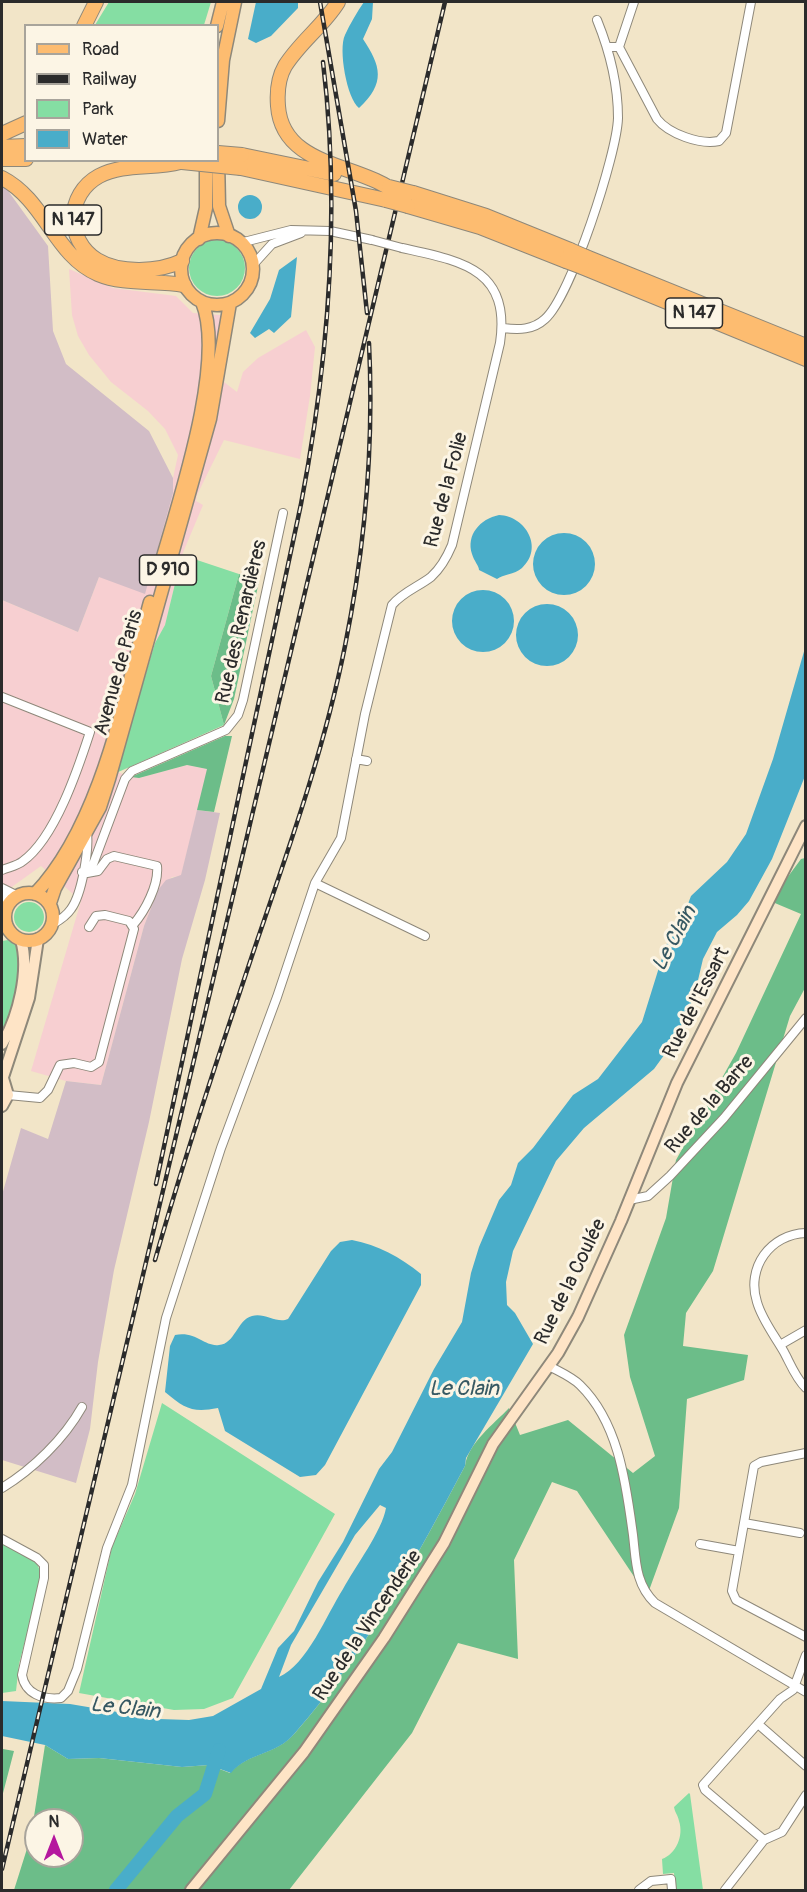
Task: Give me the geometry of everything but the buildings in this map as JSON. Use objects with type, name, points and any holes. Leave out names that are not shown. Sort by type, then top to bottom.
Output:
[{"type":"highway","points":[[85,24],[96,2]]},
{"type":"highway","points":[[338,2],[285,67],[279,83],[279,113],[284,128],[304,151],[319,160],[371,177],[387,191]]},
{"type":"highway","points":[[2,134],[24,124]]},
{"type":"highway","points":[[2,147],[24,146]]},
{"type":"highway","name":"N 147","points":[[219,152],[241,162]]},
{"type":"highway","points":[[2,159],[24,159]]},
{"type":"highway","name":"N 147","points":[[182,261],[158,269],[104,263],[83,247],[76,233],[73,218],[81,192],[99,176],[115,170],[165,166],[181,162],[241,162],[387,191],[412,192],[486,216],[568,256]]},
{"type":"highway","points":[[2,178],[27,195],[68,250],[90,270],[114,278],[184,285]]},
{"type":"highway","name":"N 147","points":[[387,191],[408,206],[568,256],[806,346]]},
{"type":"highway","name":"N 147","points":[[584,262],[806,359]]},
{"type":"main road","points":[[218,24],[223,2]]},
{"type":"main road","points":[[219,110],[224,52],[236,2]]},
{"type":"main road","points":[[199,238],[206,208],[206,162]]},
{"type":"main road","points":[[218,162],[219,206],[229,236]]},
{"type":"main road","points":[[214,234],[229,236],[240,243],[249,256],[252,276],[244,292],[230,303],[220,305],[202,302],[184,285],[181,276],[182,261],[189,247],[199,238],[214,234]]},
{"type":"main road","name":"Avenue de Paris","points":[[35,894],[48,878],[72,839],[96,790],[159,573],[184,482],[202,398],[210,328],[202,302]]},
{"type":"main road","name":"Avenue de Paris","points":[[50,903],[55,888],[87,833],[109,779],[215,397],[224,324],[230,303]]},
{"type":"main road","name":"Rue de l'Essart","points":[[629,1200],[677,1083],[806,826]]},
{"type":"main road","points":[[2,1044],[12,1022],[20,993],[24,964],[7,928],[4,915],[18,896],[35,894],[50,903],[53,924],[47,934],[38,939],[12,938]]},
{"type":"main road","points":[[2,1106],[8,1095],[2,1076],[28,998],[38,939]]},
{"type":"main road","name":"Rue de la Coulée","points":[[549,1365],[578,1317],[629,1200]]},
{"type":"main road","name":"Rue de la Vincenderie","points":[[191,1890],[304,1752],[384,1638],[444,1544],[493,1444],[549,1365]]},
{"type":"street","points":[[634,2],[620,47],[657,119],[675,133],[704,141],[719,141],[726,133],[751,2]]},
{"type":"street","points":[[502,328],[531,328],[552,313],[598,204],[610,162],[618,120],[617,93],[607,47],[597,20]]},
{"type":"street","points":[[607,47],[620,47]]},
{"type":"street","name":"Rue de la Folie","points":[[2,1539],[37,1558],[44,1565],[44,1578],[22,1675],[25,1684],[36,1695],[61,1698],[68,1691],[77,1669],[107,1548],[132,1485],[166,1318],[221,1148],[277,997],[315,883],[341,838],[348,814],[359,742],[392,605],[400,596],[431,576],[444,562],[452,545],[497,360],[502,328],[498,299],[477,272],[453,259],[330,231],[283,231],[240,243]]},
{"type":"street","name":"Rue de la Folie","points":[[252,266],[272,244],[308,231]]},
{"type":"street","name":"Rue des Renardières","points":[[85,872],[94,864],[125,779],[132,771],[226,730],[238,715],[283,513]]},
{"type":"street","points":[[2,697],[90,732],[74,779],[47,833],[25,860],[2,870]]},
{"type":"street","points":[[356,759],[367,761]]},
{"type":"street","name":"Rue des Renardières","points":[[53,924],[73,907],[85,872],[87,833]]},
{"type":"street","points":[[85,872],[98,871],[107,859],[114,856],[157,866],[158,877],[140,917],[133,925]]},
{"type":"street","points":[[315,883],[425,936]]},
{"type":"street","points":[[4,915],[2,889],[18,896]]},
{"type":"street","points":[[8,1095],[40,1098],[48,1090],[60,1065],[74,1063],[91,1067],[99,1062],[134,934],[133,925],[129,921],[100,915],[92,920],[88,927]]},
{"type":"street","name":"Rue de la Barre","points":[[629,1200],[648,1196],[670,1176],[724,1118],[806,1018]]},
{"type":"street","points":[[806,1233],[775,1243],[764,1253],[757,1269],[756,1301],[806,1388]]},
{"type":"street","points":[[780,1345],[806,1330]]},
{"type":"street","name":"Rue de la Coulée","points":[[549,1365],[576,1381],[587,1392],[602,1416],[623,1470],[641,1586],[655,1603],[806,1692]]},
{"type":"street","points":[[2,1488],[42,1456],[62,1436],[82,1407]]},
{"type":"street","points":[[806,1453],[756,1464],[739,1551],[733,1598],[806,1637]]},
{"type":"street","points":[[744,1522],[800,1533]]},
{"type":"street","points":[[700,1544],[739,1551]]},
{"type":"street","points":[[764,1840],[705,1790],[703,1785],[795,1686],[806,1655]]},
{"type":"street","points":[[758,1724],[806,1766]]},
{"type":"street","points":[[725,1890],[764,1840],[782,1832],[806,1795]]},
{"type":"street","points":[[639,1890],[651,1881],[671,1879],[672,1890]]},
{"type":"shaded area","points":[[2,187],[6,188],[48,246],[53,331],[66,364],[149,431],[173,478],[173,493],[145,594],[99,577],[78,632],[2,600]]},
{"type":"shaded area","points":[[69,269],[113,288],[176,296],[193,313],[233,316],[224,382],[237,392],[243,372],[258,358],[306,330],[315,347],[300,459],[224,440],[197,495],[196,501],[203,505],[182,555],[165,625],[155,643],[116,772],[139,778],[187,765],[208,769],[181,876],[172,877],[158,890],[144,926],[101,1085],[66,1081],[31,1071],[81,901],[41,866],[2,894],[2,600],[78,632],[99,577],[173,493],[173,478],[178,455],[165,429],[148,411],[111,382],[89,355],[78,336],[72,315]]},
{"type":"shaded area","points":[[197,810],[220,813],[205,880],[182,959],[149,1122],[114,1270],[98,1362],[90,1429],[76,1483],[2,1460],[2,1195],[21,1128],[48,1139],[66,1081],[101,1085],[144,926],[158,890],[166,880],[181,875]]},
{"type":"green space","points":[[109,2],[211,2],[204,24],[96,24]]},
{"type":"green space","points":[[217,240],[228,242],[237,248],[243,257],[245,268],[243,279],[237,288],[228,294],[217,296],[206,294],[197,288],[191,279],[189,268],[191,257],[197,248],[206,242]]},
{"type":"green space","points":[[182,555],[239,574],[211,676],[224,725],[116,773],[155,643],[165,625]]},
{"type":"green space","points":[[239,574],[259,581],[234,699],[224,725],[211,676]]},
{"type":"green space","points":[[225,736],[232,736],[214,812],[197,810],[207,769],[187,765],[139,778],[131,777]]},
{"type":"green space","points":[[805,858],[805,988],[790,1016],[713,1271],[686,1313],[683,1346],[748,1355],[744,1380],[687,1399],[679,1508],[647,1596],[577,1491],[552,1482],[514,1560],[518,1659],[458,1643],[412,1733],[289,1890],[14,1890],[24,1858],[24,1868],[84,1868],[84,1808],[35,1808],[45,1745],[68,1759],[99,1758],[182,1767],[209,1765],[230,1773],[245,1761],[279,1746],[295,1733],[320,1703],[367,1638],[446,1501],[465,1466],[471,1449],[482,1434],[509,1408],[520,1435],[568,1420],[633,1473],[655,1456],[630,1377],[624,1335],[666,1218],[676,1160],[736,1053],[801,914],[770,901],[801,859]]},
{"type":"green space","points":[[29,902],[40,906],[44,917],[40,928],[29,932],[18,928],[14,917],[18,906]]},
{"type":"green space","points":[[8,940],[18,947],[19,970],[13,1004],[2,1037],[2,941]]},
{"type":"green space","points":[[162,1403],[335,1514],[233,1698],[204,1709],[174,1710],[79,1693],[112,1547],[135,1494]]},
{"type":"green space","points":[[2,1542],[36,1561],[42,1576],[19,1664],[16,1691],[2,1693]]},
{"type":"green space","points":[[3,1749],[14,1751],[2,1797],[2,1751]]},
{"type":"green space","points":[[689,1793],[703,1890],[675,1890],[674,1873],[663,1874],[662,1859],[667,1857],[678,1844],[680,1827],[674,1807]]},
{"type":"water","points":[[256,2],[298,2],[298,8],[271,36],[256,43],[248,39]]},
{"type":"water","points":[[364,2],[373,2],[372,19],[363,39],[374,58],[378,74],[374,90],[359,108],[347,85],[343,62],[343,42]]},
{"type":"water","points":[[250,195],[259,198],[262,207],[259,216],[250,219],[241,216],[238,207],[241,198]]},
{"type":"water","points":[[297,257],[291,317],[274,333],[269,329],[255,338],[250,333],[270,299],[279,270]]},
{"type":"water","points":[[499,515],[517,521],[529,534],[532,543],[528,560],[522,568],[497,579],[479,570],[473,557],[471,540],[481,524]]},
{"type":"water","points":[[558,533],[570,533],[586,542],[593,552],[595,564],[593,576],[586,586],[570,595],[558,595],[547,590],[538,581],[533,570],[533,558],[538,547],[547,538]]},
{"type":"water","points":[[483,590],[505,599],[514,621],[505,643],[483,652],[461,643],[452,621],[461,599]]},
{"type":"water","points":[[547,604],[564,609],[569,613],[573,618],[578,635],[573,652],[569,657],[564,661],[547,666],[530,661],[525,657],[521,652],[516,635],[521,618],[525,613],[530,609]]},
{"type":"water","name":"Le Clain","points":[[805,648],[805,776],[772,859],[749,901],[717,932],[703,959],[694,997],[675,1040],[654,1069],[584,1128],[556,1161],[513,1251],[506,1282],[507,1305],[515,1313],[533,1344],[466,1458],[465,1466],[388,1604],[367,1638],[320,1703],[287,1740],[246,1761],[231,1773],[209,1765],[182,1767],[99,1758],[68,1759],[45,1745],[2,1736],[2,1701],[70,1704],[159,1719],[189,1720],[213,1716],[261,1689],[278,1648],[294,1631],[318,1582],[343,1542],[379,1469],[392,1452],[434,1369],[462,1322],[471,1273],[479,1247],[499,1200],[511,1185],[518,1163],[533,1148],[573,1095],[598,1079],[642,1022],[666,945],[681,922],[691,896],[727,862],[746,834],[773,759]],"holes":[[[380,1505],[386,1508],[374,1538],[316,1638],[299,1662],[279,1677],[291,1645],[355,1535]]]},
{"type":"water","points":[[352,1240],[380,1248],[405,1262],[421,1274],[421,1285],[325,1465],[316,1475],[300,1477],[225,1431],[218,1408],[196,1410],[184,1406],[165,1392],[170,1346],[175,1335],[183,1334],[209,1344],[224,1344],[247,1318],[252,1316],[288,1319],[331,1251],[340,1242]]},
{"type":"waterway","points":[[116,1890],[177,1816],[205,1794],[219,1750]]},
{"type":"railway","points":[[320,2],[356,211],[367,313]]},
{"type":"railway","points":[[2,1869],[445,2]]},
{"type":"railway","points":[[156,1184],[311,449],[325,339],[331,229],[331,173],[323,62]]},
{"type":"railway","points":[[155,1260],[179,1179],[306,794],[337,683],[352,609],[363,533],[369,457],[369,343]]}]
